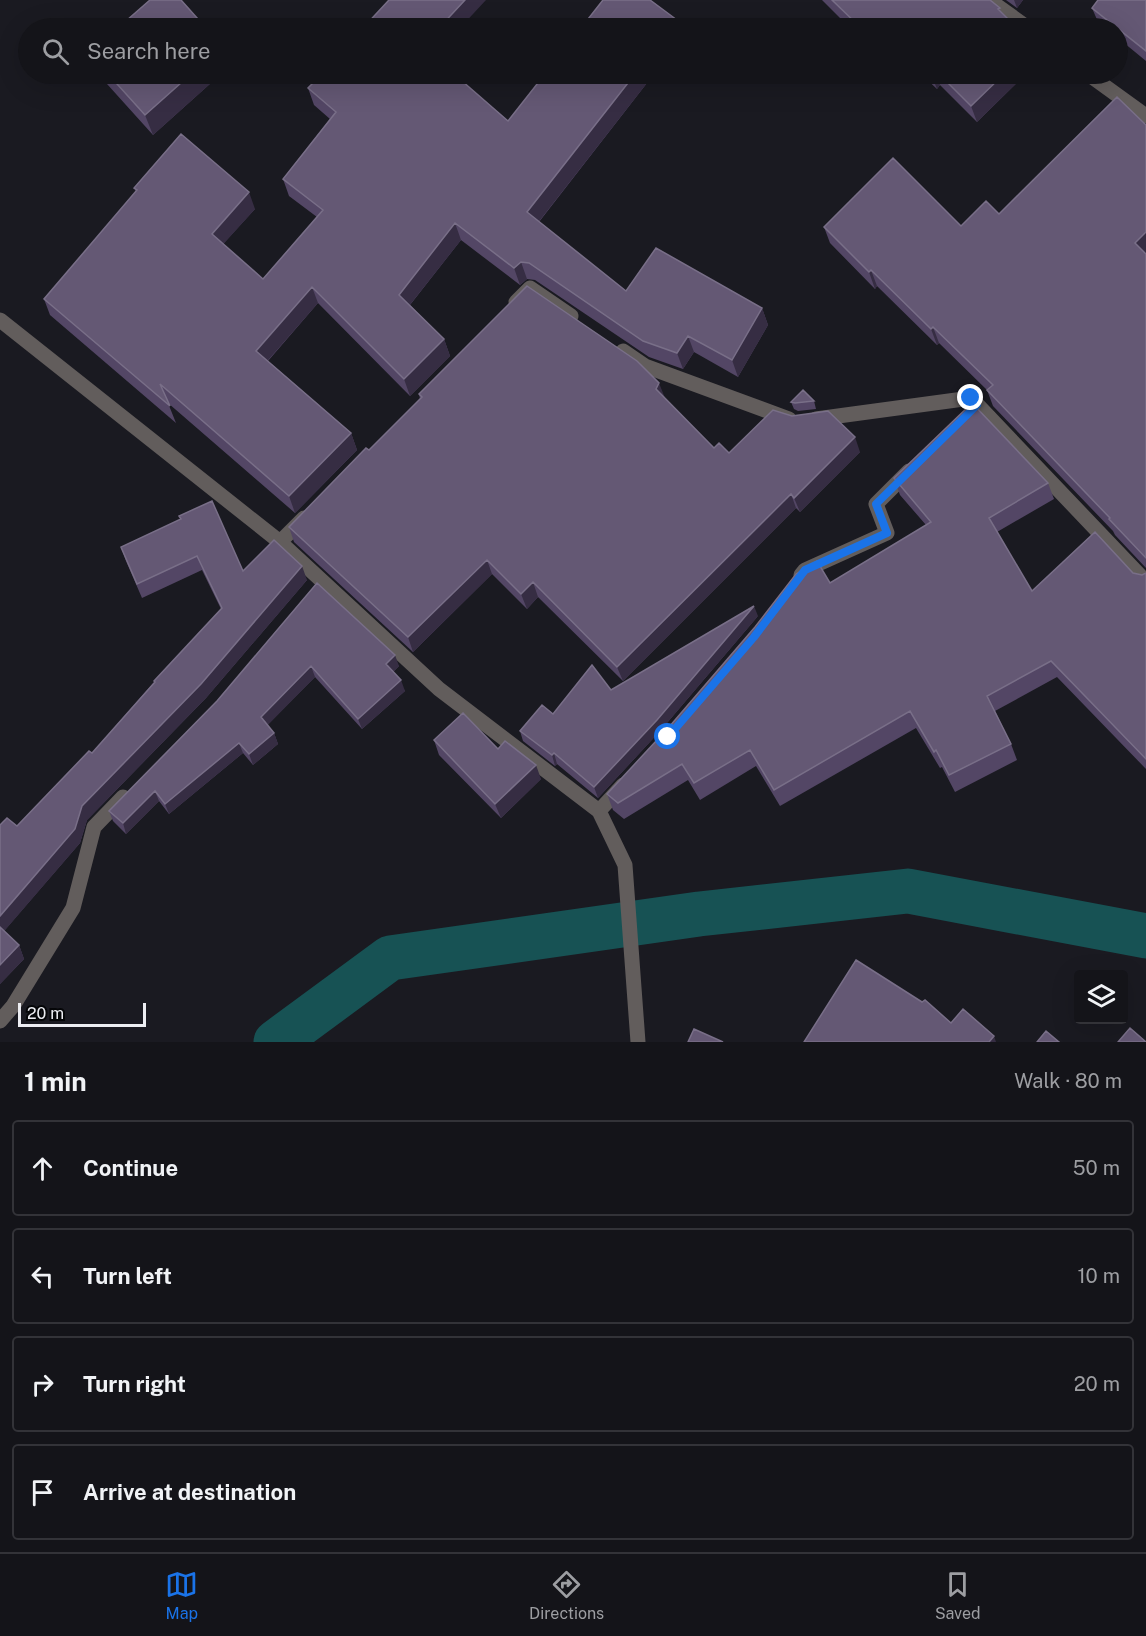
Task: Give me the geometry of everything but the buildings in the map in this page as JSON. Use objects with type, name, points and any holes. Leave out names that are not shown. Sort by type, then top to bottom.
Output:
[{"type":"street","points":[[989,0],[1014,18]]},
{"type":"street","points":[[1102,84],[1146,116]]},
{"type":"street","points":[[505,314],[530,288],[587,327]]},
{"type":"street","points":[[0,320],[280,542],[317,584],[439,689],[599,811],[625,865],[638,1042]]},
{"type":"street","points":[[606,340],[645,366],[796,422],[971,398],[973,409],[1146,582]]},
{"type":"street","points":[[790,589],[805,570],[887,533],[876,504],[918,463]]},
{"type":"street","points":[[280,542],[314,508]]},
{"type":"street","points":[[599,811],[630,778]]},
{"type":"street","points":[[0,1021],[13,1006],[73,908],[94,827],[134,786]]},
{"type":"waterway","points":[[276,1042],[390,958],[699,914],[908,891],[1146,936]]},
{"type":"route","points":[[668,737],[754,637],[805,570],[887,533],[876,504],[977,405],[971,398]]}]
